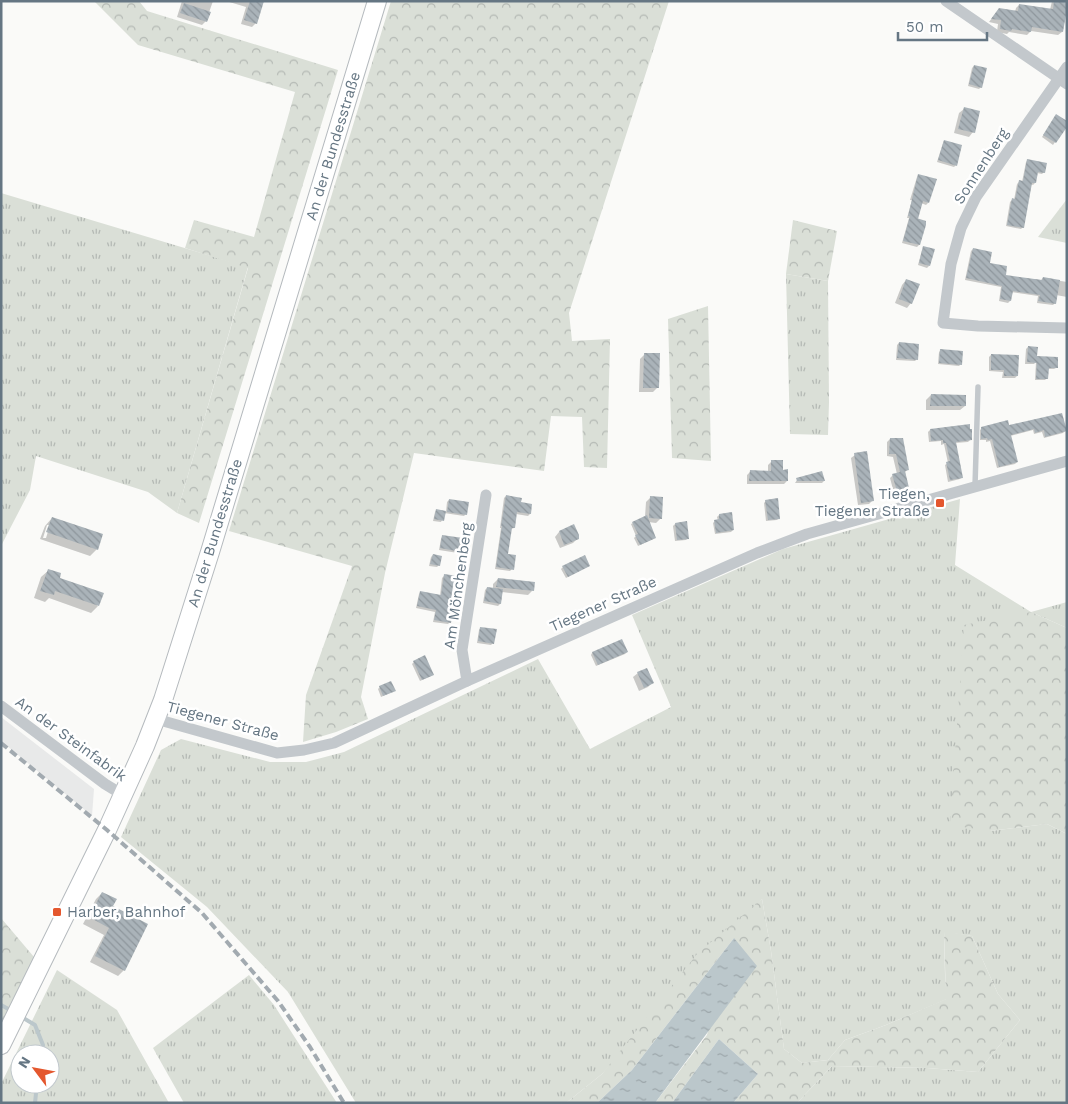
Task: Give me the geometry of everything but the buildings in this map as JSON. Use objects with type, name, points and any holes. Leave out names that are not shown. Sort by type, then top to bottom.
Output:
[{"type":"main road","name":"An der Bundesstraße","points":[[1,1044],[107,830],[166,691],[377,1]]},
{"type":"street","points":[[946,1],[1063,81]]},
{"type":"street","name":"Sonnenberg","points":[[1067,66],[1063,81],[976,197],[961,228],[951,264],[943,323],[978,326],[1067,328]]},
{"type":"street","name":"Tiegener Straße","points":[[156,718],[277,753],[304,750],[334,743],[467,681],[757,553],[807,534],[1067,461]]},
{"type":"street","name":"Am Mönchenberg","points":[[467,681],[462,650],[486,495]]},
{"type":"street","name":"An der Steinfabrik","points":[[1,706],[7,714],[123,795]]},
{"type":"lane","points":[[975,486],[978,387]]},
{"type":"shaded area","points":[[1,717],[94,789],[92,816],[1,741]]},
{"type":"green space","points":[[94,1],[139,1],[147,11],[338,70],[199,523],[177,513],[248,268],[185,248],[194,220],[254,237],[295,92],[138,45]]},
{"type":"green space","points":[[391,1],[669,1],[569,313],[572,341],[610,339],[607,468],[584,467],[582,417],[551,416],[544,471],[414,453],[385,573],[361,697],[368,719],[336,732],[303,742],[306,695],[352,566],[229,531]]},
{"type":"green space","points":[[1,193],[248,267],[177,513],[148,492],[36,456],[30,490],[1,546]]},
{"type":"green space","points":[[1067,199],[1067,243],[1038,237]]},
{"type":"green space","points":[[793,220],[837,231],[828,281],[786,274]]},
{"type":"green space","points":[[786,274],[828,281],[828,435],[790,434]]},
{"type":"green space","points":[[708,306],[711,461],[672,458],[668,319]]},
{"type":"green space","points":[[960,499],[955,565],[1031,612],[990,831],[1047,824],[1067,834],[1067,1103],[797,1103],[832,1066],[927,1068],[978,1072],[1020,1020],[998,994],[972,936],[944,932],[947,999],[845,1040],[828,1060],[802,1063],[784,1049],[762,899],[602,1074],[566,1103],[356,1103],[288,992],[207,907],[121,837],[161,750],[181,739],[270,762],[306,762],[344,752],[538,659],[590,749],[671,707],[632,615],[783,549]]},
{"type":"green space","points":[[1067,602],[1067,628],[1031,612]]},
{"type":"green space","points":[[1031,612],[1067,628],[1067,834],[1047,824],[990,831],[950,825],[964,625]]},
{"type":"green space","points":[[762,899],[784,1049],[802,1063],[828,1060],[845,1040],[886,1025],[946,999],[944,931],[972,936],[998,994],[1020,1020],[978,1072],[927,1068],[832,1066],[797,1103],[733,1103],[758,1074],[719,1039],[672,1103],[655,1103],[707,1035],[734,938],[632,1070],[597,1103],[566,1103],[602,1074],[697,954]]},
{"type":"green space","points":[[1,918],[34,957],[1,1025]]},
{"type":"green space","points":[[57,970],[117,1010],[169,1103],[1,1103],[1,1084],[10,1066],[10,1094],[60,1094],[60,1044],[21,1044]]},
{"type":"green space","points":[[249,975],[274,1005],[337,1103],[184,1103],[153,1048]]},
{"type":"water","points":[[734,938],[757,966],[655,1103],[597,1103],[632,1070]]},
{"type":"water","points":[[719,1039],[758,1074],[733,1103],[672,1103]]},
{"type":"waterway","points":[[1,1005],[12,1011]]},
{"type":"waterway","points":[[20,1016],[35,1025],[43,1044]]},
{"type":"waterway","points":[[35,1103],[36,1094]]},
{"type":"railway","points":[[1,743],[107,830],[202,913],[278,1001],[310,1047],[344,1103]]},
{"type":"place","name":"Tiegen, Tiegener Straße","points":[[940,503]]},
{"type":"place","name":"Harber, Bahnhof","points":[[57,912]]}]
